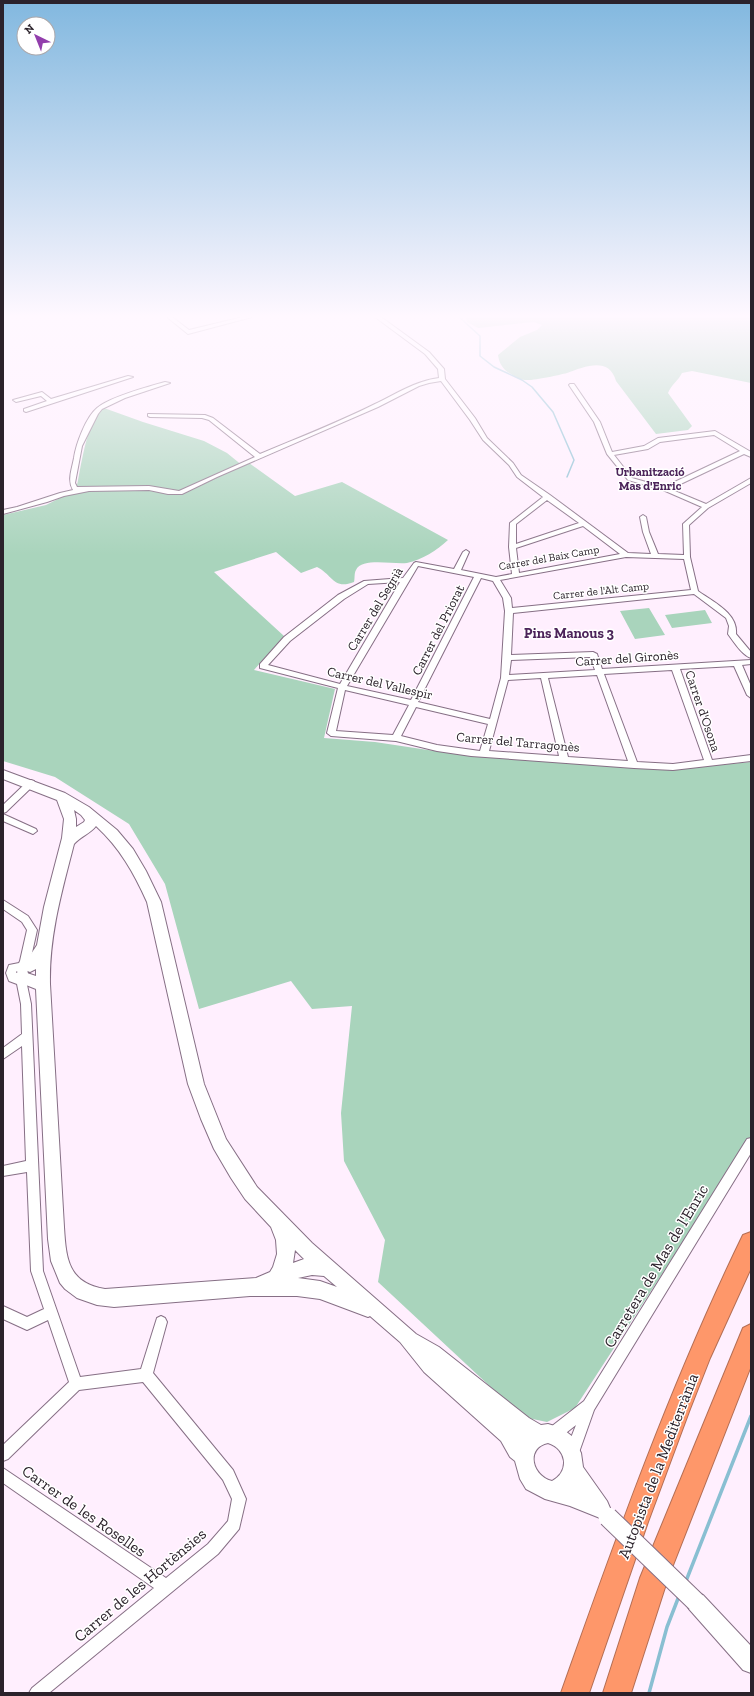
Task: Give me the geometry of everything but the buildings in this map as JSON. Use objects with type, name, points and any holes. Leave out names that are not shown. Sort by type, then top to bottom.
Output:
[{"type":"highway","name":"Autopista de la Mediterrània","points":[[575,1693],[624,1553],[680,1403],[734,1277],[751,1243]]},
{"type":"highway","points":[[617,1693],[654,1578],[751,1336]]},
{"type":"main road","points":[[3,774],[31,783],[60,796],[83,822]]},
{"type":"main road","points":[[60,796],[67,810],[83,822],[112,833],[135,860],[145,878],[154,902],[196,1084],[208,1119],[220,1144],[251,1193],[306,1249],[406,1336],[434,1354],[506,1415],[524,1427],[564,1441],[573,1461],[603,1512],[696,1602],[751,1662]]},
{"type":"main road","points":[[83,822],[67,843],[48,916],[44,946],[22,974],[49,1115],[59,1255],[62,1268],[73,1286],[80,1291],[101,1298],[250,1287],[297,1287],[320,1290],[377,1312]]},
{"type":"main road","points":[[275,1219],[284,1237],[287,1251],[281,1272],[275,1280]]},
{"type":"main road","points":[[250,1287],[275,1280],[314,1265],[330,1269]]},
{"type":"main road","points":[[406,1336],[430,1365],[508,1434],[517,1450],[524,1457]]},
{"type":"main road","points":[[546,1435],[530,1442],[526,1449],[524,1457],[525,1467],[532,1481],[544,1489],[553,1491],[603,1512]]},
{"type":"main road","points":[[553,1491],[562,1488],[570,1481],[573,1461]]},
{"type":"street","points":[[16,400],[33,396]]},
{"type":"street","points":[[44,396],[50,401]]},
{"type":"street","points":[[26,410],[50,403],[50,401],[66,396]]},
{"type":"street","points":[[81,490],[75,489],[72,483],[79,446],[88,425],[95,413],[100,408],[126,396]]},
{"type":"street","points":[[3,512],[45,501],[62,494],[81,490],[149,488],[180,493],[395,396]]},
{"type":"street","points":[[455,396],[473,419],[485,439],[520,476],[626,555]]},
{"type":"street","points":[[580,396],[597,422],[610,454],[630,479],[665,489],[706,507]]},
{"type":"street","points":[[150,415],[203,416],[211,419],[259,457]]},
{"type":"street","points":[[610,454],[646,448],[658,440],[715,433],[748,453]]},
{"type":"street","points":[[665,489],[748,453]]},
{"type":"street","points":[[751,480],[706,507],[686,524],[687,557],[695,592],[729,617],[733,626],[732,634],[751,656]]},
{"type":"street","points":[[516,575],[512,547],[513,524],[548,496]]},
{"type":"street","points":[[643,517],[646,532],[655,556]]},
{"type":"street","points":[[512,547],[584,524]]},
{"type":"street","points":[[457,570],[466,552]]},
{"type":"street","name":"Carrer del Baix Camp","points":[[416,564],[457,570],[496,579],[626,555],[687,557]]},
{"type":"street","name":"Carrer del Segrià","points":[[342,687],[416,564]]},
{"type":"street","name":"Carrer del Priorat","points":[[396,738],[479,575]]},
{"type":"street","points":[[484,753],[505,678],[507,658],[509,612],[507,598],[496,579]]},
{"type":"street","name":"Carrer del Vallespir","points":[[405,580],[366,582],[341,597],[287,639],[263,666],[342,687],[492,722]]},
{"type":"street","name":"Carrer de l'Alt Camp","points":[[509,612],[695,592]]},
{"type":"street","points":[[507,658],[592,654],[634,765]]},
{"type":"street","name":"Carrer del Gironès","points":[[505,678],[751,662]]},
{"type":"street","points":[[737,664],[751,695]]},
{"type":"street","name":"Carrer d'Osona","points":[[675,667],[709,763]]},
{"type":"street","points":[[544,676],[564,759]]},
{"type":"street","name":"Carrer del Tarragonès","points":[[342,687],[331,733],[396,738],[437,748],[471,753],[634,765],[673,767],[751,758]]},
{"type":"street","points":[[3,810],[31,783]]},
{"type":"street","points":[[3,818],[33,831]]},
{"type":"street","points":[[3,904],[25,919],[31,926],[32,930],[22,974],[26,1004],[37,1271],[76,1384]]},
{"type":"street","points":[[3,1054],[27,1036]]},
{"type":"street","name":"Carretera de Mas de l'Enric","points":[[589,1406],[751,1143]]},
{"type":"street","points":[[3,1172],[32,1165]]},
{"type":"street","points":[[3,1312],[27,1324],[51,1312]]},
{"type":"street","points":[[3,1454],[76,1384],[146,1375],[161,1322]]},
{"type":"street","name":"Carrer de les Hortènsies","points":[[37,1693],[213,1549],[234,1524],[239,1499],[228,1475],[146,1375]]},
{"type":"street","points":[[546,1435],[589,1406]]},
{"type":"street","points":[[573,1461],[589,1406]]},
{"type":"street","name":"Carrer de les Roselles","points":[[3,1475],[166,1588]]},
{"type":"green space","points":[[627,396],[670,396],[692,426],[688,430],[656,434]]},
{"type":"green space","points":[[104,408],[204,441],[227,453],[243,466],[249,463],[295,496],[342,482],[448,540],[429,554],[413,562],[379,562],[359,566],[355,571],[354,582],[347,584],[337,583],[317,567],[301,573],[276,552],[214,572],[284,636],[254,670],[335,689],[324,738],[375,742],[448,753],[662,770],[751,762],[751,1137],[575,1408],[547,1422],[523,1417],[378,1282],[385,1240],[344,1161],[341,1113],[352,1006],[312,1009],[291,981],[199,1009],[165,884],[129,824],[55,777],[3,761],[3,515],[46,505],[76,490],[82,458],[89,434],[98,414]]},
{"type":"green space","points":[[649,608],[665,635],[635,639],[620,611]]},
{"type":"green space","points":[[705,610],[712,623],[672,628],[665,615]]},
{"type":"waterway","points":[[540,396],[553,412],[574,460],[567,477]]},
{"type":"waterway","points":[[686,1581],[751,1416]]},
{"type":"waterway","points":[[649,1693],[667,1627],[679,1596]]},
{"type":"district","name":"Urbanització Mas d'Enric","points":[[650,479]]},
{"type":"district","name":"Pins Manous 3","points":[[569,633]]}]
